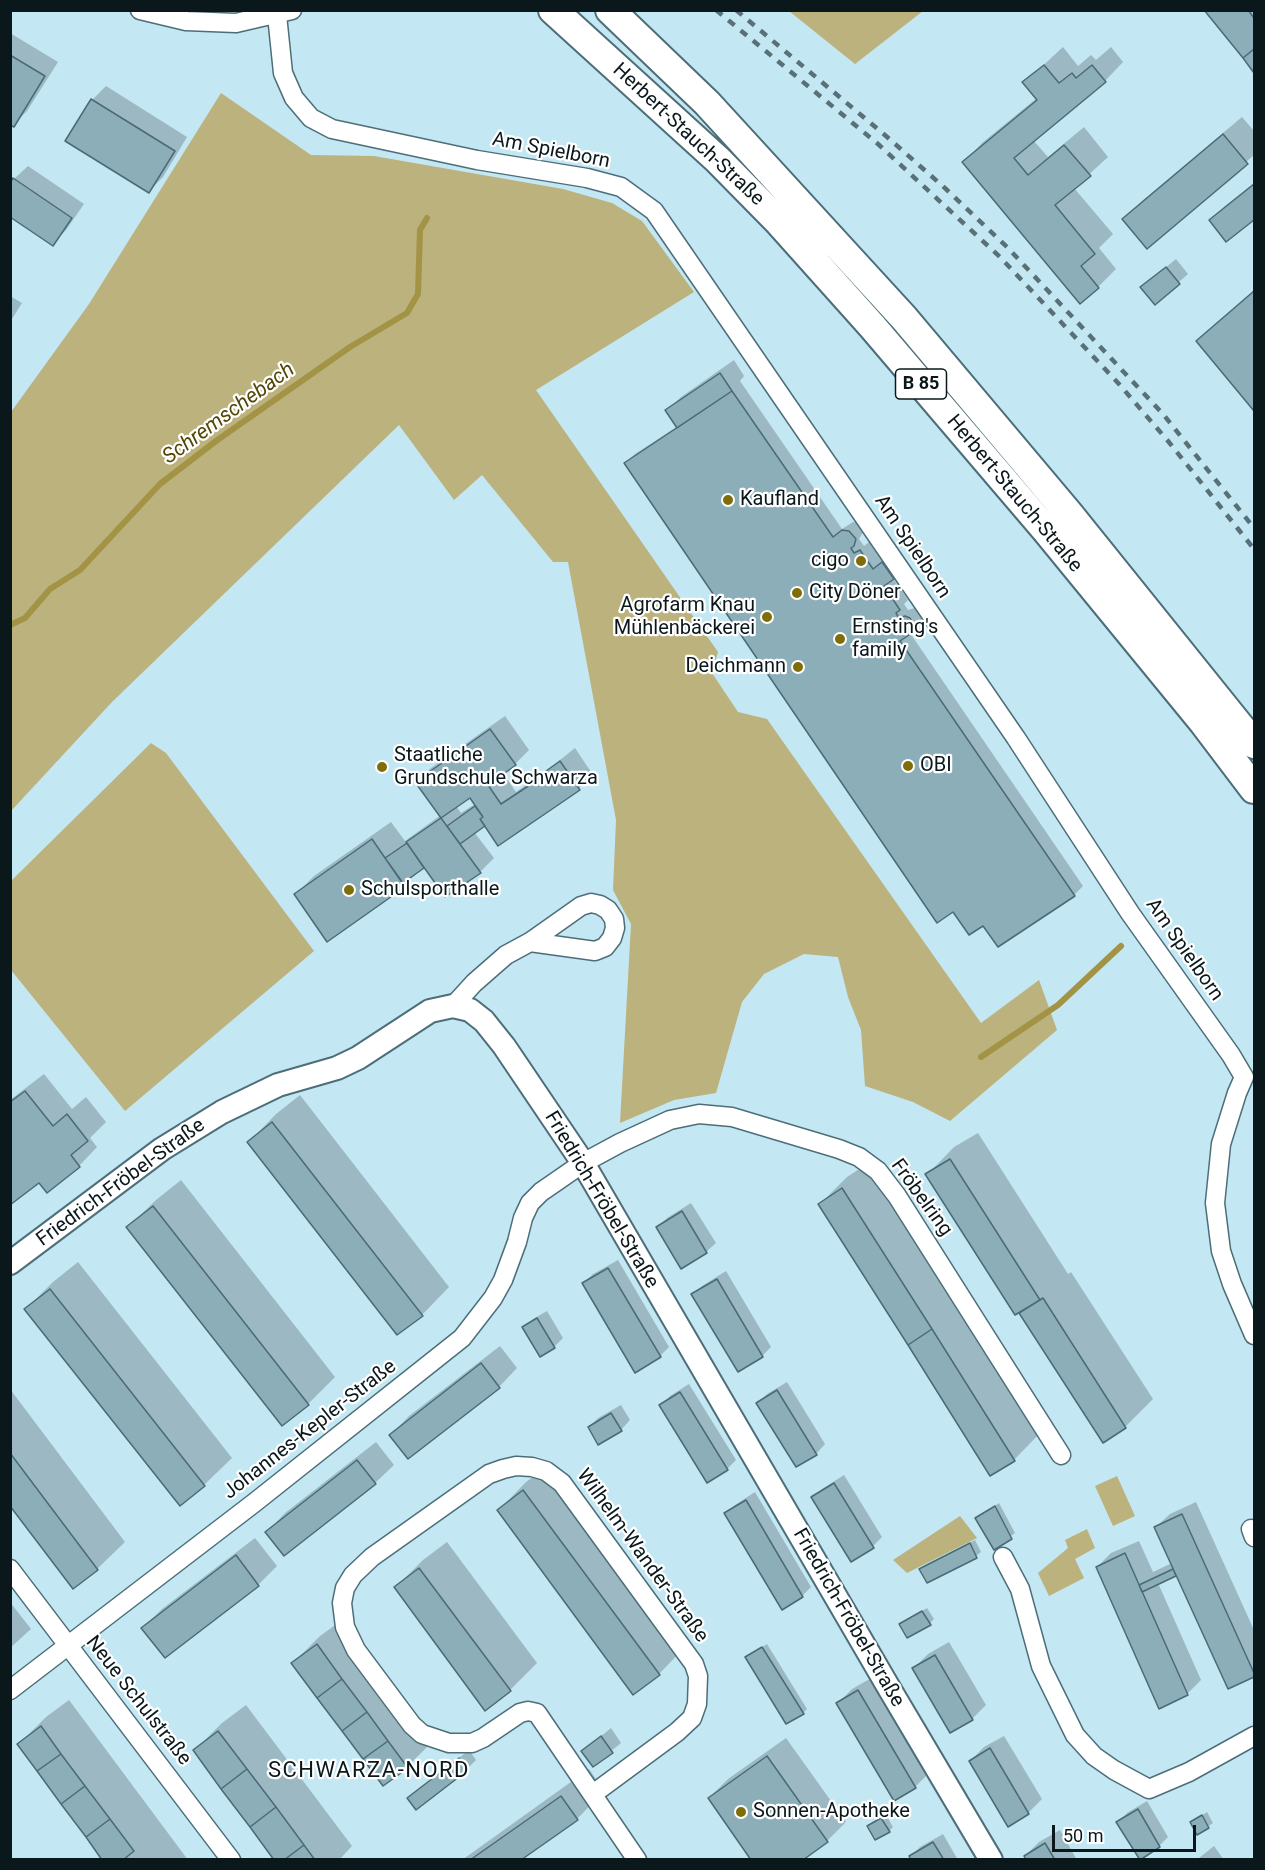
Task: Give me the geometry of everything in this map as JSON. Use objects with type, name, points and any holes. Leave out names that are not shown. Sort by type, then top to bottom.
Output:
[{"type":"main road","name":"Herbert-Stauch-Straße","points":[[554,10],[718,160],[778,220],[1046,530],[1204,723],[1254,789]]},
{"type":"main road","name":"Herbert-Stauch-Straße","points":[[610,10],[707,103],[904,318],[1069,514],[1254,744]]},
{"type":"street","points":[[140,10],[186,21],[212,23],[236,23],[284,13]]},
{"type":"street","name":"Am Spielborn","points":[[284,13],[284,73],[294,98],[311,118],[332,129],[477,160],[587,178],[621,187],[654,212],[1016,738],[1130,913],[1231,1055],[1244,1077],[1221,1144],[1215,1203],[1221,1251],[1232,1284],[1254,1335]]},
{"type":"street","points":[[453,1006],[474,983],[506,955],[530,942]]},
{"type":"street","name":"Friedrich-Fröbel-Straße","points":[[10,1263],[194,1127],[272,1088],[337,1068],[358,1058],[430,1011],[453,1006],[470,1010],[484,1021],[504,1046],[583,1163],[888,1688],[991,1860]]},
{"type":"street","name":"Fröbelring","points":[[583,1163],[670,1120],[699,1114],[732,1117],[859,1157],[878,1171],[897,1196],[1061,1455]]},
{"type":"street","name":"Johannes-Kepler-Straße","points":[[10,1690],[254,1503],[462,1338],[493,1298],[503,1280],[530,1203],[541,1192],[583,1163]]},
{"type":"street","name":"Wilhelm-Wander-Straße","points":[[593,1794],[677,1732],[692,1718],[698,1704],[698,1676],[687,1654],[562,1482],[546,1471],[532,1467],[516,1466],[503,1469],[489,1474],[372,1557],[353,1575],[345,1588],[342,1603],[345,1627],[356,1650],[412,1725],[422,1734],[449,1743],[472,1743],[520,1713],[528,1711],[537,1713],[637,1860]]},
{"type":"street","points":[[1003,1557],[1020,1589],[1041,1666],[1075,1735],[1094,1756],[1149,1789],[1190,1772],[1254,1736]]},
{"type":"street","name":"Neue Schulstraße","points":[[10,1569],[231,1860]]},
{"type":"shaded area","points":[[789,11],[923,11],[855,64]]},
{"type":"shaded area","points":[[221,93],[311,155],[374,156],[563,189],[612,203],[642,221],[694,292],[536,390],[718,652],[712,673],[738,712],[767,719],[981,1023],[1039,980],[1057,1030],[950,1121],[913,1102],[865,1086],[861,1030],[848,997],[838,957],[804,954],[764,974],[742,1002],[716,1093],[674,1100],[620,1123],[631,924],[613,890],[616,820],[568,562],[553,562],[482,475],[454,500],[399,425],[112,702],[11,811],[11,412],[89,304]]},
{"type":"shaded area","points":[[151,743],[166,753],[314,951],[125,1111],[11,970],[11,881]]},
{"type":"shaded area","points":[[1117,1476],[1135,1516],[1113,1526],[1095,1486]]},
{"type":"shaded area","points":[[960,1516],[977,1538],[907,1573],[893,1560]]},
{"type":"shaded area","points":[[1087,1529],[1095,1548],[1075,1559],[1084,1578],[1049,1596],[1038,1573],[1068,1548],[1065,1540]]},
{"type":"building","points":[[1204,10],[1248,10],[1254,18],[1254,49],[1243,58]]},
{"type":"building","points":[[1254,49],[1254,73],[1243,58]]},
{"type":"building","points":[[10,55],[45,76],[14,127],[10,125]]},
{"type":"building","points":[[1044,65],[1059,83],[1072,73],[1076,78],[1092,65],[1106,82],[1014,158],[1028,175],[1064,145],[1091,176],[1055,205],[1095,254],[1081,266],[1099,288],[1080,304],[962,162],[1037,100],[1022,82]]},
{"type":"building","points":[[91,99],[175,151],[149,193],[65,141]]},
{"type":"building","points":[[1223,134],[1248,164],[1147,249],[1122,219]]},
{"type":"building","points":[[13,178],[72,218],[53,246],[10,217],[10,183]]},
{"type":"building","points":[[1254,184],[1254,220],[1226,242],[1209,220]]},
{"type":"building","points":[[1166,267],[1180,284],[1155,305],[1140,287]]},
{"type":"building","points":[[1254,291],[1254,411],[1196,341]]},
{"type":"building","points":[[720,373],[732,391],[677,428],[665,410]]},
{"type":"building","points":[[732,391],[833,537],[842,530],[849,531],[856,539],[851,548],[854,553],[860,550],[873,569],[882,562],[894,579],[884,586],[900,610],[896,613],[899,618],[905,616],[910,618],[914,625],[912,633],[900,641],[1075,896],[998,947],[983,926],[969,935],[953,912],[937,923],[624,463]]},
{"type":"building","points":[[490,729],[516,765],[488,785],[501,804],[548,773],[546,771],[560,761],[580,790],[498,846],[480,819],[483,817],[470,798],[441,818],[415,782]]},
{"type":"building","points":[[475,806],[483,817],[480,819],[485,826],[460,844],[447,826]]},
{"type":"building","points":[[441,818],[481,873],[445,897],[406,842]]},
{"type":"building","name":"Schulsporthalle","points":[[372,839],[405,887],[327,942],[294,894]]},
{"type":"building","points":[[407,843],[424,868],[403,883],[385,858]]},
{"type":"building","points":[[25,1091],[53,1126],[67,1114],[88,1141],[71,1155],[80,1167],[47,1193],[39,1183],[10,1205],[10,1102]]},
{"type":"building","points":[[272,1122],[423,1316],[397,1335],[247,1142]]},
{"type":"building","points":[[950,1159],[1040,1300],[1015,1315],[925,1174]]},
{"type":"building","points":[[842,1188],[932,1329],[908,1345],[818,1204]]},
{"type":"building","points":[[153,1206],[309,1405],[282,1426],[126,1227]]},
{"type":"building","points":[[682,1211],[707,1253],[681,1269],[656,1227]]},
{"type":"building","points":[[608,1268],[661,1357],[635,1373],[582,1283]]},
{"type":"building","points":[[717,1279],[763,1357],[738,1372],[691,1294]]},
{"type":"building","points":[[50,1289],[205,1486],[180,1506],[24,1309]]},
{"type":"building","points":[[1043,1298],[1126,1428],[1103,1443],[1019,1313]]},
{"type":"building","points":[[537,1318],[555,1348],[540,1357],[522,1327]]},
{"type":"building","points":[[932,1329],[1015,1461],[990,1476],[908,1345]]},
{"type":"building","points":[[481,1363],[500,1388],[408,1459],[389,1435]]},
{"type":"building","points":[[777,1390],[817,1455],[796,1467],[756,1403]]},
{"type":"building","points":[[680,1392],[728,1470],[707,1483],[659,1405]]},
{"type":"building","points":[[611,1413],[622,1431],[598,1445],[588,1427]]},
{"type":"building","points":[[10,1453],[98,1570],[73,1589],[10,1506]]},
{"type":"building","points":[[357,1460],[376,1484],[284,1556],[265,1532]]},
{"type":"building","points":[[834,1483],[874,1548],[851,1562],[811,1497]]},
{"type":"building","points":[[523,1490],[660,1675],[633,1695],[497,1510]]},
{"type":"building","points":[[746,1500],[803,1597],[782,1610],[724,1513]]},
{"type":"building","points":[[995,1506],[1012,1539],[994,1550],[975,1518]]},
{"type":"building","points":[[1182,1514],[1254,1673],[1254,1677],[1228,1689],[1154,1527]]},
{"type":"building","points":[[970,1543],[977,1558],[927,1583],[919,1569]]},
{"type":"building","points":[[1125,1553],[1188,1695],[1159,1709],[1096,1567]]},
{"type":"building","points":[[236,1555],[259,1586],[165,1658],[141,1628]]},
{"type":"building","points":[[419,1568],[511,1691],[485,1711],[394,1587]]},
{"type":"building","points":[[1173,1569],[1176,1576],[1142,1592],[1139,1585]]},
{"type":"building","points":[[922,1611],[931,1625],[907,1638],[899,1624]]},
{"type":"building","points":[[317,1644],[342,1679],[317,1698],[291,1663]]},
{"type":"building","points":[[762,1647],[804,1714],[786,1724],[745,1657]]},
{"type":"building","points":[[935,1655],[973,1720],[950,1733],[912,1668]]},
{"type":"building","points":[[342,1679],[367,1712],[342,1731],[317,1698]]},
{"type":"building","points":[[858,1690],[916,1788],[894,1801],[836,1703]]},
{"type":"building","points":[[367,1712],[388,1741],[363,1759],[342,1731]]},
{"type":"building","points":[[41,1726],[61,1754],[37,1771],[17,1744]]},
{"type":"building","points":[[218,1731],[247,1769],[221,1789],[193,1750]]},
{"type":"building","points":[[601,1736],[613,1753],[593,1767],[581,1751]]},
{"type":"building","points":[[388,1741],[408,1768],[383,1786],[363,1759]]},
{"type":"building","points":[[990,1748],[1029,1814],[1008,1827],[969,1761]]},
{"type":"building","points":[[61,1754],[85,1786],[61,1804],[37,1771]]},
{"type":"building","points":[[767,1756],[828,1842],[803,1860],[751,1860],[708,1798]]},
{"type":"building","points":[[459,1758],[468,1770],[416,1810],[407,1798]]},
{"type":"building","points":[[247,1769],[276,1807],[250,1827],[221,1789]]},
{"type":"building","points":[[85,1786],[110,1819],[86,1837],[61,1804]]},
{"type":"building","points":[[561,1796],[578,1820],[521,1860],[470,1860]]},
{"type":"building","points":[[276,1807],[304,1845],[284,1860],[274,1860],[250,1827]]},
{"type":"building","points":[[1138,1809],[1160,1847],[1140,1860],[1116,1822]]},
{"type":"building","points":[[1202,1815],[1209,1828],[1197,1835],[1190,1822]]},
{"type":"building","points":[[881,1818],[890,1832],[875,1840],[867,1826]]},
{"type":"building","points":[[110,1819],[134,1851],[123,1860],[102,1860],[86,1837]]},
{"type":"building","points":[[933,1842],[944,1860],[911,1860],[909,1856]]},
{"type":"building","points":[[1045,1843],[1055,1860],[1026,1860],[1024,1856]]},
{"type":"building","points":[[304,1845],[315,1860],[284,1860]]},
{"type":"waterway","name":"Schremschebach","points":[[10,625],[25,618],[50,589],[80,570],[160,484],[216,441],[350,347],[407,313],[418,294],[420,230],[427,218]]},
{"type":"waterway","points":[[981,1057],[1058,1005],[1121,946]]},
{"type":"railway","points":[[716,10],[878,144],[1000,257],[1119,384],[1168,441],[1254,549]]},
{"type":"railway","points":[[736,10],[886,136],[1008,248],[1163,414],[1254,528]]},
{"type":"place","name":"Kaufland","points":[[728,500]]},
{"type":"place","name":"cigo","points":[[861,561]]},
{"type":"place","name":"City Döner","points":[[797,593]]},
{"type":"place","name":"Agrofarm Knau Mühlenbäckerei","points":[[767,617]]},
{"type":"place","name":"Ernsting's family","points":[[840,639]]},
{"type":"place","name":"Deichmann","points":[[798,667]]},
{"type":"place","name":"OBI","points":[[908,766]]},
{"type":"place","name":"Staatliche Grundschule Schwarza","points":[[382,767]]},
{"type":"place","name":"Schulsporthalle","points":[[349,890]]},
{"type":"place","name":"Sonnen-Apotheke","points":[[741,1812]]},
{"type":"district","name":"SCHWARZA-NORD","points":[[369,1771]]}]
